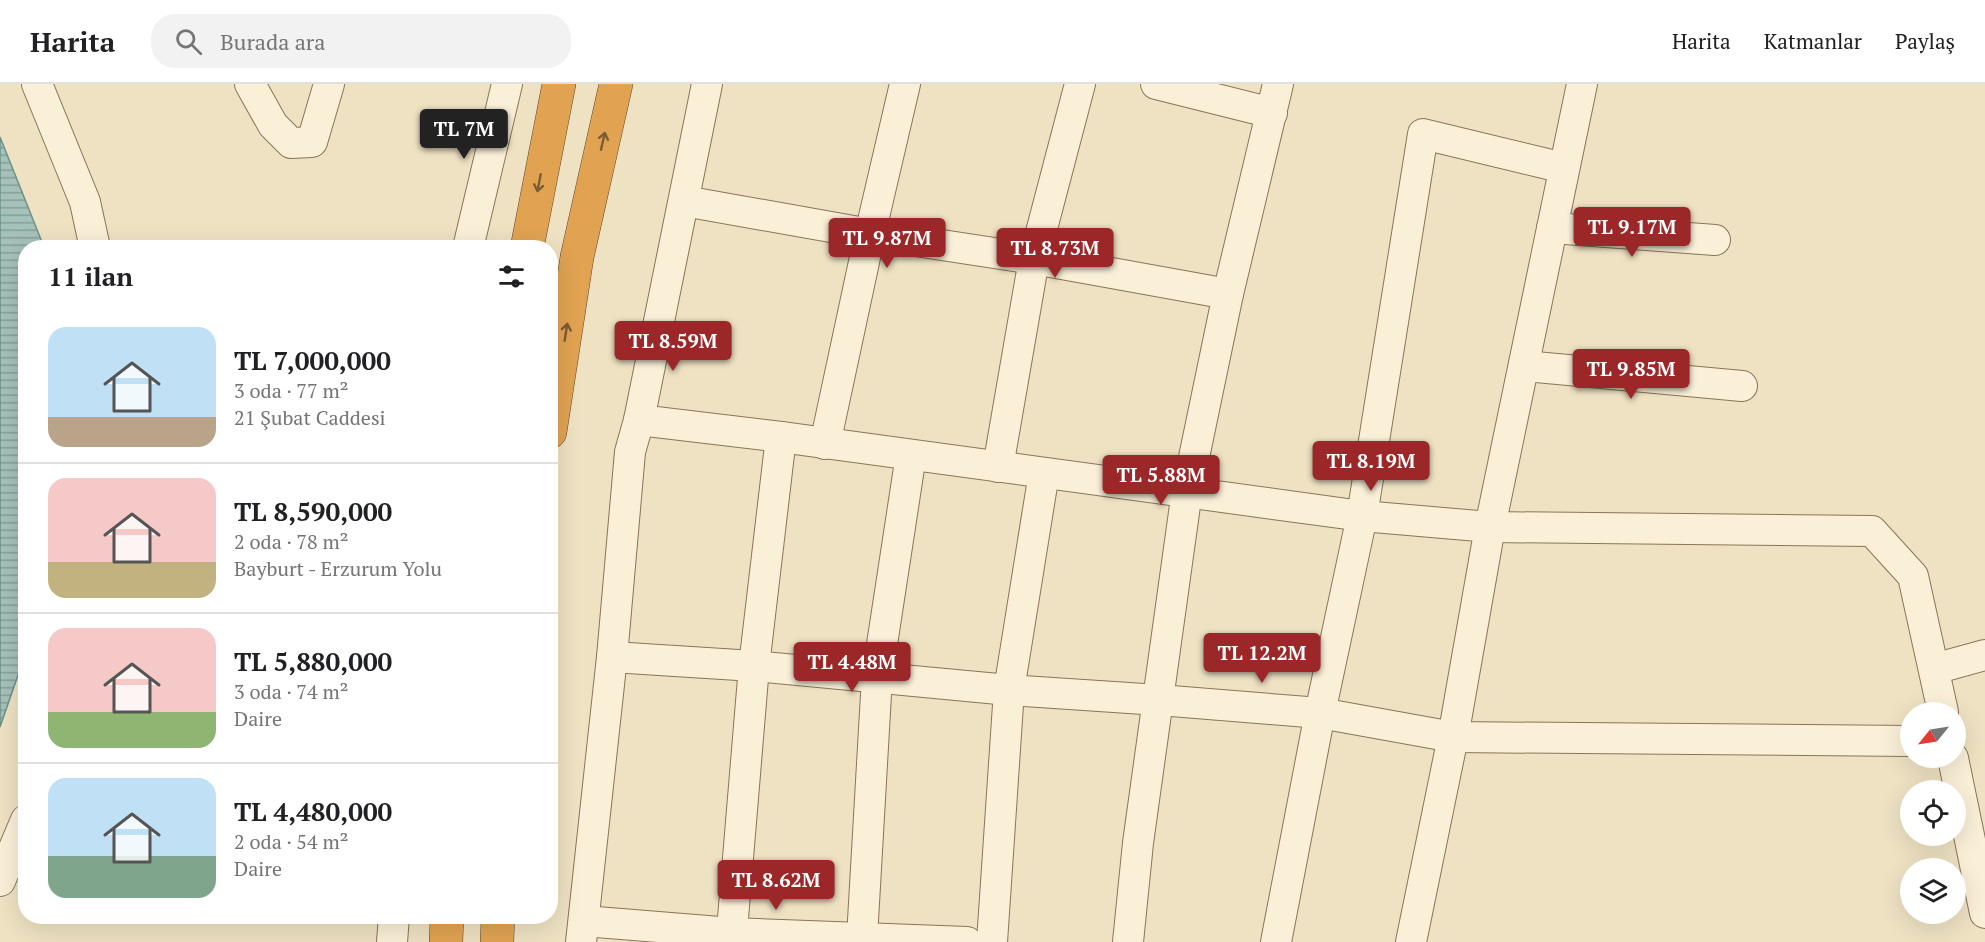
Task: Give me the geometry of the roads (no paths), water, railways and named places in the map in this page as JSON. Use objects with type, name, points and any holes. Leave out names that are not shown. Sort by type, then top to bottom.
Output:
[{"type":"highway","points":[[529,240],[559,84]]},
{"type":"highway","points":[[558,380],[577,257],[616,84]]},
{"type":"highway","points":[[446,942],[447,924]]},
{"type":"highway","points":[[498,924],[498,942]]},
{"type":"street","points":[[37,84],[85,202],[93,240]]},
{"type":"street","points":[[250,84],[273,125],[291,143],[312,142],[329,84]]},
{"type":"street","points":[[470,240],[507,84]]},
{"type":"street","points":[[706,84],[639,420],[630,452],[612,657],[582,931],[732,938],[862,938],[967,942]]},
{"type":"street","points":[[825,444],[905,84]]},
{"type":"street","points":[[998,467],[1034,259],[1080,84]]},
{"type":"street","points":[[1156,84],[1272,113]]},
{"type":"street","points":[[1128,942],[1138,843],[1187,491],[1228,294],[1278,84]]},
{"type":"street","points":[[1412,942],[1453,736],[1490,527],[1582,84]]},
{"type":"street","points":[[1276,942],[1320,713],[1362,516],[1423,134],[1564,168]]},
{"type":"street","points":[[684,201],[870,234],[1034,259],[1228,294]]},
{"type":"street","points":[[1552,228],[1715,240]]},
{"type":"street","points":[[1524,366],[1742,386]]},
{"type":"street","points":[[639,420],[781,437],[1362,516],[1490,527],[1872,531],[1913,576],[1941,702]]},
{"type":"street","points":[[732,938],[754,666],[781,437]]},
{"type":"street","points":[[862,938],[877,677],[911,455]]},
{"type":"street","points":[[992,942],[1009,690],[1044,473]]},
{"type":"street","points":[[1934,669],[1985,656]]},
{"type":"street","points":[[612,657],[754,666],[1009,690],[1320,713],[1453,736],[1900,741]]},
{"type":"street","points":[[1955,768],[1985,913]]},
{"type":"street","points":[[0,881],[18,839]]},
{"type":"street","points":[[392,942],[393,924]]},
{"type":"water","points":[[0,137],[41,240],[18,240],[18,675],[0,727]]}]
